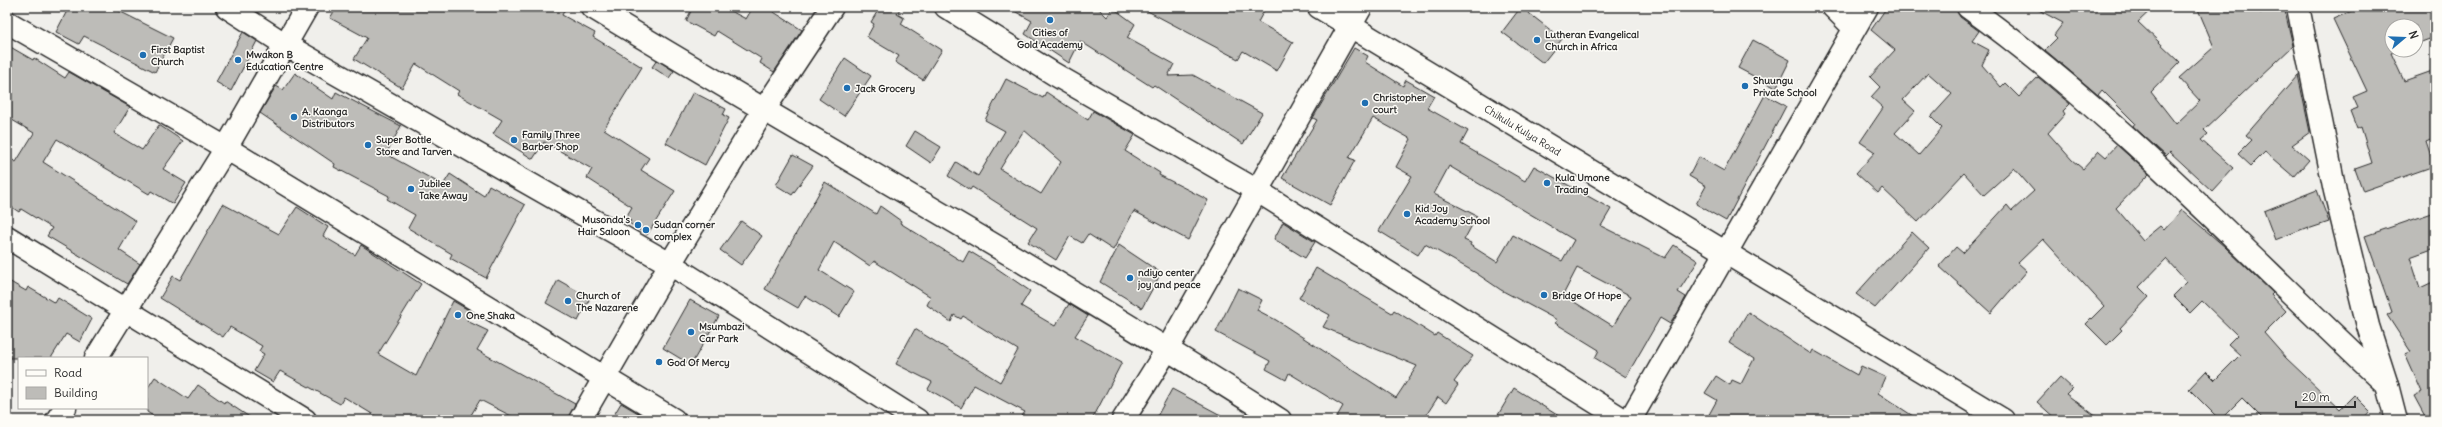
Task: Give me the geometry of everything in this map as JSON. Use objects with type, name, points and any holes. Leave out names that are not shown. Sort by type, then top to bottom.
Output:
[{"type":"street","points":[[227,7],[286,45],[670,264],[917,420]]},
{"type":"street","points":[[97,357],[226,148],[307,7]]},
{"type":"street","points":[[592,7],[763,111],[1168,348],[1280,420]]},
{"type":"street","points":[[580,420],[670,264],[763,111],[832,7]]},
{"type":"street","points":[[946,7],[1054,74],[1256,190],[1624,420]]},
{"type":"street","name":"Chikulu Kulya Road","points":[[1319,7],[2003,420]]},
{"type":"street","points":[[1123,420],[1168,348],[1256,190],[1361,7]]},
{"type":"street","points":[[1833,7],[1854,28]]},
{"type":"street","points":[[1630,420],[1867,7]]},
{"type":"street","points":[[1968,7],[2049,69],[2162,170],[2216,219],[2340,342],[2387,385]]},
{"type":"street","points":[[2298,7],[2335,191],[2368,326],[2387,385],[2396,420]]},
{"type":"street","points":[[7,22],[226,148],[604,380],[674,420]]},
{"type":"street","points":[[7,237],[305,420]]},
{"type":"street","points":[[58,420],[64,409]]},
{"type":"building","name":"First Baptist Church","points":[[69,7],[111,7],[173,38],[155,72],[84,36],[79,44],[56,32]]},
{"type":"building","points":[[337,7],[566,7],[562,15],[595,33],[593,37],[642,67],[604,129],[649,158],[641,170],[675,191],[647,235],[629,223],[631,221],[626,217],[632,207],[587,178],[592,169],[544,142],[533,159],[493,134],[502,120],[457,94],[459,91],[416,64],[402,88],[354,59],[367,38],[330,18]]},
{"type":"building","points":[[693,7],[723,7],[746,19],[753,7],[766,7],[802,30],[774,72],[760,63],[762,59],[717,31],[714,36],[686,21]]},
{"type":"building","points":[[880,7],[901,7],[897,14],[904,18],[901,24],[942,50],[923,80],[895,62],[899,56],[867,37],[874,24],[871,22]]},
{"type":"building","points":[[1007,7],[1097,7],[1107,17],[1113,8],[1135,24],[1127,38],[1174,64],[1168,76],[1193,75],[1262,113],[1243,144],[1154,85],[1152,87],[1080,41],[1069,63],[1025,34],[1032,21]]},
{"type":"building","points":[[1140,7],[1266,7],[1258,22],[1293,42],[1277,71],[1243,51],[1238,59]]},
{"type":"building","points":[[1521,7],[1562,39],[1543,63],[1502,32]]},
{"type":"building","points":[[1887,7],[1956,7],[1960,17],[1979,31],[1972,41],[1989,50],[1982,65],[2001,87],[2005,83],[2019,97],[2038,77],[2070,104],[2063,111],[2065,114],[2048,133],[2072,160],[2083,169],[2099,151],[2106,157],[2117,145],[2149,174],[2116,208],[2143,240],[2160,226],[2164,230],[2182,210],[2225,247],[2273,293],[2271,295],[2286,311],[2264,333],[2286,358],[2340,409],[2354,395],[2370,411],[2362,420],[2264,420],[2242,398],[2220,420],[2189,389],[2206,371],[2215,380],[2240,355],[2228,344],[2237,335],[2202,301],[2190,313],[2173,296],[2187,282],[2166,259],[2139,287],[2149,297],[2120,328],[2122,330],[2107,345],[2086,324],[2104,306],[2043,239],[2018,263],[2027,271],[1991,313],[1939,266],[1956,247],[1963,253],[2007,205],[2012,211],[2034,191],[2014,168],[1984,195],[1964,173],[1918,222],[1882,188],[1878,193],[1856,173],[1875,152],[1860,142],[1883,108],[1871,97],[1880,87],[1870,77],[1895,50],[1871,30]],"holes":[[[1928,73],[1952,94],[1931,117],[1942,128],[1919,155],[1895,133],[1915,111],[1903,100]]]},
{"type":"building","points":[[2033,7],[2065,7],[2072,12],[2076,7],[2154,7],[2138,22],[2180,62],[2151,92],[2176,124],[2200,101],[2179,78],[2214,47],[2197,7],[2259,7],[2260,13],[2284,7],[2293,46],[2204,130],[2208,134],[2201,140],[2233,168],[2212,191],[2170,152],[2166,156],[2133,126],[2135,123],[2102,90],[2098,95],[2045,50],[2057,38],[2054,35],[2063,23]]},
{"type":"building","points":[[2361,7],[2435,7],[2435,37],[2424,41],[2424,18],[2384,18],[2384,58],[2393,58],[2404,81],[2435,70],[2435,137],[2426,141],[2434,166],[2363,191],[2355,169],[2372,163],[2361,127],[2357,129],[2350,111],[2358,108],[2353,97],[2367,91],[2333,19]]},
{"type":"building","name":"Mwakon B Education Centre","points":[[243,32],[257,41],[231,91],[216,82]]},
{"type":"building","points":[[1753,40],[1790,60],[1776,88],[1738,68]]},
{"type":"building","points":[[7,45],[33,60],[34,58],[65,78],[69,72],[130,107],[114,133],[142,150],[159,125],[183,141],[163,169],[186,183],[173,204],[151,191],[149,194],[57,139],[43,162],[136,221],[119,250],[140,264],[127,284],[47,236],[52,228],[21,209],[19,212],[7,204],[7,157],[16,162],[34,133],[7,117]]},
{"type":"building","points":[[1354,48],[1368,56],[1365,62],[1403,86],[1406,80],[1434,96],[1427,108],[1468,131],[1461,144],[1525,181],[1534,166],[1611,209],[1601,226],[1665,258],[1674,245],[1698,261],[1678,292],[1686,297],[1670,324],[1660,318],[1626,377],[1595,358],[1599,350],[1555,323],[1557,320],[1501,290],[1476,273],[1425,244],[1418,255],[1379,231],[1412,176],[1396,167],[1411,139],[1373,118],[1349,158],[1355,160],[1330,205],[1282,178],[1317,120],[1313,118]],"holes":[[[1449,166],[1574,240],[1562,261],[1513,235],[1497,262],[1470,245],[1471,243],[1464,240],[1477,216],[1434,194]],[[1577,268],[1631,296],[1613,326],[1563,295]]]},
{"type":"building","name":"Jack Grocery","points":[[845,58],[871,76],[844,116],[819,99]]},
{"type":"building","points":[[657,60],[674,71],[669,78],[652,67]]},
{"type":"building","points":[[295,73],[333,99],[336,92],[401,126],[386,154],[443,185],[450,174],[484,196],[489,185],[525,205],[486,278],[450,258],[452,254],[408,228],[415,215],[387,199],[389,196],[334,167],[335,164],[260,113],[276,86],[283,90]]},
{"type":"building","points":[[2298,75],[2310,132],[2292,145],[2309,160],[2294,177],[2265,152],[2251,166],[2238,154],[2252,140],[2246,135]]},
{"type":"building","points":[[1006,79],[1043,98],[1046,92],[1088,120],[1093,111],[1135,135],[1125,151],[1160,173],[1159,175],[1208,200],[1188,240],[1134,211],[1113,250],[1088,234],[1082,243],[1070,236],[1056,260],[1028,242],[1037,228],[972,187],[970,190],[948,176],[956,162],[978,176],[1005,131],[985,120]],"holes":[[[1024,130],[1061,162],[1041,194],[1000,169]]]},
{"type":"building","points":[[693,92],[726,109],[723,115],[729,118],[705,165],[666,143]]},
{"type":"building","points":[[1765,95],[1786,106],[1726,221],[1696,204],[1706,186],[1689,176],[1699,157],[1724,171]]},
{"type":"building","points":[[915,131],[941,147],[931,163],[906,146]]},
{"type":"building","points":[[793,155],[813,166],[792,195],[776,185]]},
{"type":"building","points":[[825,182],[876,214],[880,206],[901,221],[900,223],[963,262],[969,251],[992,265],[1030,291],[1021,306],[1055,326],[1069,304],[1088,316],[1075,336],[1122,362],[1092,420],[1019,420],[1025,412],[974,385],[961,408],[928,389],[932,382],[896,364],[915,329],[1000,382],[1018,350],[963,316],[961,319],[954,315],[951,322],[927,305],[931,297],[874,261],[870,266],[834,242],[819,270],[854,292],[839,317],[805,296],[798,308],[765,289]]},
{"type":"building","points":[[2317,190],[2329,222],[2308,229],[2308,227],[2275,240],[2264,211]]},
{"type":"building","points":[[223,204],[279,234],[297,207],[328,227],[323,236],[355,255],[361,245],[421,284],[378,354],[416,376],[453,301],[472,312],[467,321],[488,331],[477,350],[575,404],[568,420],[519,420],[480,400],[468,420],[382,420],[344,397],[340,404],[280,371],[273,382],[254,371],[264,354],[259,351],[262,346],[230,327],[223,337],[160,298],[173,276],[180,280]]},
{"type":"building","points":[[2435,212],[2435,248],[2410,257],[2420,288],[2435,281],[2435,420],[2427,420],[2414,396],[2422,392],[2405,354],[2411,352],[2387,315],[2392,312],[2365,236]]},
{"type":"building","points":[[741,221],[762,236],[741,265],[720,250]]},
{"type":"building","points":[[1283,222],[1315,242],[1305,258],[1274,239]]},
{"type":"building","points":[[1912,232],[1929,248],[1875,308],[1856,294]]},
{"type":"building","name":"ndiyo center joy and peace","points":[[1119,245],[1161,273],[1142,308],[1100,282]]},
{"type":"building","points":[[1316,268],[1392,313],[1394,310],[1435,336],[1437,333],[1473,356],[1454,382],[1458,385],[1446,403],[1438,397],[1423,420],[1335,420],[1343,406],[1289,373],[1286,380],[1266,369],[1270,361],[1216,332],[1238,288],[1262,300],[1257,310],[1276,320],[1396,398],[1417,366],[1323,327],[1330,315],[1299,298]]},
{"type":"building","points":[[7,280],[26,291],[28,287],[55,303],[58,298],[92,319],[80,342],[66,334],[52,357],[7,358]]},
{"type":"building","name":"Church of The Nazarene","points":[[558,280],[590,298],[578,321],[546,303]]},
{"type":"building","name":"Msumbazi Car Park","points":[[690,300],[719,316],[691,365],[663,348]]},
{"type":"building","points":[[1748,312],[1811,354],[1813,350],[1857,375],[1861,366],[1885,377],[1878,393],[1919,420],[1706,420],[1717,400],[1705,393],[1716,376],[1730,385],[1732,380],[1741,384],[1754,359],[1729,343]]},
{"type":"building","points":[[155,377],[188,399],[198,385],[224,403],[225,401],[254,420],[159,420],[147,412],[148,388]]},
{"type":"building","points":[[2060,377],[2072,388],[2066,394],[2101,420],[2057,420],[2037,402]]},
{"type":"building","points":[[1514,388],[1565,420],[1495,420]]},
{"type":"building","points":[[1172,389],[1230,420],[1155,420]]},
{"type":"building","points":[[621,403],[650,420],[611,420]]},
{"type":"place","name":"Cities of Gold Academy","points":[[1050,20]]},
{"type":"place","name":"Lutheran Evangelical Church in Africa","points":[[1537,40]]},
{"type":"place","name":"First Baptist Church","points":[[143,55]]},
{"type":"place","name":"Mwakon B Education Centre","points":[[238,60]]},
{"type":"place","name":"Shuungu Private School","points":[[1745,86]]},
{"type":"place","name":"Jack Grocery","points":[[847,88]]},
{"type":"place","name":"Christopher court","points":[[1365,103]]},
{"type":"place","name":"A. Kaonga Distributors","points":[[294,117]]},
{"type":"place","name":"Family Three Barber Shop","points":[[514,140]]},
{"type":"place","name":"Super Bottle Store and Tarven","points":[[368,145]]},
{"type":"place","name":"Kula Umone Trading","points":[[1547,183]]},
{"type":"place","name":"Jubilee Take Away","points":[[411,189]]},
{"type":"place","name":"Kid Joy Academy School","points":[[1407,214]]},
{"type":"place","name":"Musonda's Hair Saloon","points":[[638,225]]},
{"type":"place","name":"Sudan corner complex","points":[[646,230]]},
{"type":"place","name":"ndiyo center joy and peace","points":[[1130,278]]},
{"type":"place","name":"Bridge Of Hope","points":[[1544,295]]},
{"type":"place","name":"Church of The Nazarene","points":[[568,301]]},
{"type":"place","name":"One Shaka","points":[[458,315]]},
{"type":"place","name":"Msumbazi Car Park","points":[[691,332]]},
{"type":"place","name":"God Of Mercy","points":[[659,362]]}]
